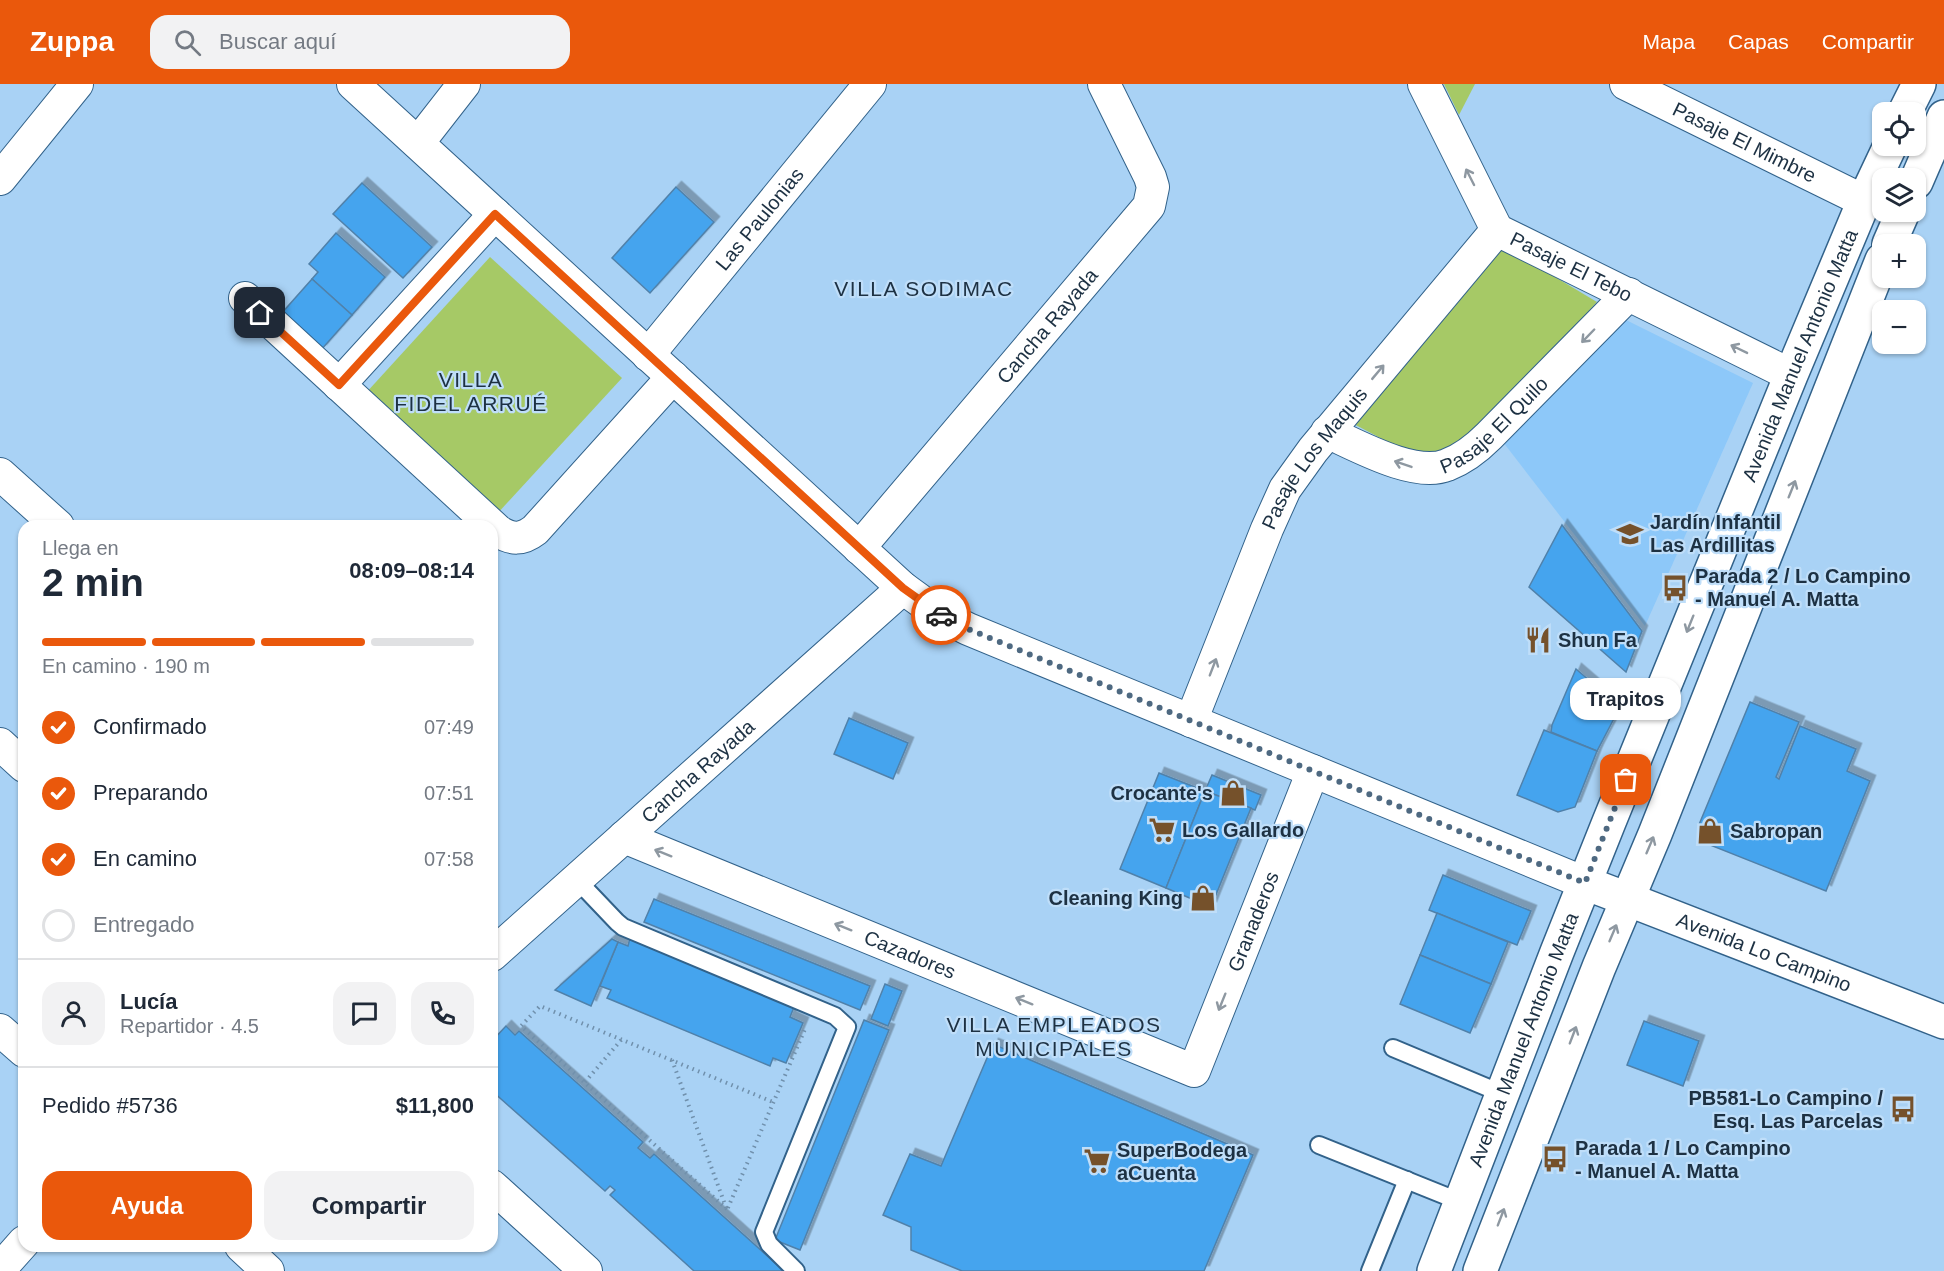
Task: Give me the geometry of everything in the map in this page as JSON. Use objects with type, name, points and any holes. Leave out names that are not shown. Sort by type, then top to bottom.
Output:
[{"type":"main road","points":[[1910,102],[1918,84]]},
{"type":"main road","points":[[1922,168],[1944,117]]},
{"type":"main road","name":"Avenida Manuel Antonio Matta","points":[[1434,1271],[1585,883],[1791,375],[1885,156]]},
{"type":"main road","name":"Avenida Manuel Antonio Matta","points":[[1480,1271],[1872,285]]},
{"type":"main road","name":"Avenida Lo Campino","points":[[1585,883],[1944,1022]]},
{"type":"street","points":[[0,179],[77,84]]},
{"type":"street","points":[[353,84],[903,588],[940,615],[968,629],[1585,883]]},
{"type":"street","points":[[418,143],[464,84]]},
{"type":"street","name":"Las Paulonias","points":[[648,355],[870,84]]},
{"type":"street","name":"Cancha Rayada","points":[[859,548],[1149,206],[1153,187],[1150,177],[1104,84]]},
{"type":"street","name":"Pasaje El Tebo","points":[[1424,84],[1497,230],[1791,375]]},
{"type":"street","name":"Pasaje El Mimbre","points":[[1626,84],[1864,201]]},
{"type":"street","points":[[339,385],[495,214]]},
{"type":"street","name":"Pasaje Los Maquis","points":[[1191,721],[1275,508],[1298,469],[1497,230]]},
{"type":"street","name":"Pasaje El Quilo","points":[[1328,432],[1410,466],[1433,468],[1446,466],[1464,456],[1489,436],[1629,294]]},
{"type":"street","points":[[245,298],[486,520]]},
{"type":"street","points":[[498,531],[507,537],[518,538],[527,536],[535,530],[673,377]]},
{"type":"street","points":[[0,474],[51,520]]},
{"type":"street","name":"Cancha Rayada","points":[[498,939],[577,880],[903,588]]},
{"type":"street","points":[[0,744],[18,760]]},
{"type":"street","name":"Granaderos","points":[[1194,1071],[1313,771]]},
{"type":"street","name":"Cazadores","points":[[624,837],[1194,1071]]},
{"type":"street","points":[[0,1030],[18,1046]]},
{"type":"street","points":[[498,1191],[586,1271]]},
{"type":"street","points":[[0,1269],[18,1249]]},
{"type":"lane","points":[[577,880],[623,927],[835,1016],[846,1027],[764,1232],[769,1245],[796,1271]]},
{"type":"lane","points":[[1393,1048],[1503,1094]]},
{"type":"lane","points":[[1318,1145],[1461,1202]]},
{"type":"lane","points":[[1370,1271],[1407,1180]]},
{"type":"path","points":[[728,1210],[521,1026],[540,1006],[773,1102]]},
{"type":"path","points":[[728,1210],[808,1022]]},
{"type":"path","points":[[585,1082],[622,1039]]},
{"type":"path","points":[[672,1060],[728,1210]]},
{"type":"shaded area","name":"Jardín Infantil Las Ardillitas","points":[[1624,319],[1753,383],[1645,626],[1503,442]]},
{"type":"green space","points":[[1444,84],[1475,84],[1459,115]]},
{"type":"green space","points":[[1503,246],[1597,302],[1462,449],[1424,457],[1403,450],[1350,422]]},
{"type":"green space","points":[[490,257],[622,378],[496,515],[365,394]]},
{"type":"building","points":[[362,183],[432,247],[403,278],[333,214]]},
{"type":"building","points":[[676,187],[714,222],[650,293],[612,258]]},
{"type":"building","points":[[336,233],[385,277],[352,315],[312,279],[318,272],[309,264]]},
{"type":"building","points":[[312,279],[352,315],[321,350],[281,314]]},
{"type":"building","points":[[1562,525],[1642,631],[1626,672],[1529,587]]},
{"type":"building","points":[[1576,669],[1620,707],[1597,751],[1551,732]]},
{"type":"building","points":[[1750,702],[1799,722],[1776,777],[1779,779],[1800,726],[1856,749],[1847,771],[1870,781],[1826,891],[1705,843],[1698,827]]},
{"type":"building","points":[[849,718],[908,743],[893,779],[834,754]]},
{"type":"building","points":[[1544,730],[1597,751],[1575,807],[1558,812],[1517,795]]},
{"type":"building","name":"Los Gallardo","points":[[1159,773],[1205,791],[1166,888],[1120,869]]},
{"type":"building","name":"Crocante's","points":[[1212,775],[1261,795],[1255,810],[1205,791]]},
{"type":"building","points":[[1205,791],[1251,808],[1211,907],[1166,888]]},
{"type":"building","points":[[1443,875],[1531,911],[1517,945],[1429,910]]},
{"type":"building","points":[[654,899],[870,986],[860,1010],[644,922]]},
{"type":"building","points":[[1437,913],[1508,942],[1491,984],[1420,955]]},
{"type":"building","points":[[630,938],[794,1007],[790,1017],[803,1023],[786,1063],[773,1058],[770,1066],[607,998],[611,990],[600,986],[618,942],[628,946]]},
{"type":"building","points":[[612,939],[618,942],[591,1006],[555,990]]},
{"type":"building","points":[[1420,955],[1491,984],[1470,1033],[1400,1004]]},
{"type":"building","points":[[885,984],[902,991],[888,1026],[871,1019]]},
{"type":"building","points":[[864,1020],[889,1030],[800,1250],[775,1240]]},
{"type":"building","points":[[1644,1021],[1699,1041],[1683,1086],[1627,1065]]},
{"type":"building","points":[[506,1026],[515,1035],[519,1031],[643,1142],[638,1148],[650,1158],[654,1154],[784,1271],[694,1271],[610,1195],[615,1190],[610,1186],[605,1191],[498,1096],[498,1035]]},
{"type":"building","name":"SuperBodega aCuenta","points":[[993,1044],[1253,1155],[1204,1271],[962,1271],[911,1250],[911,1227],[883,1215],[910,1154],[941,1166]]},
{"type":"way so far","points":[[941,615],[968,629],[1585,883],[1626,780]]},
{"type":"place","name":"Jardín Infantil Las Ardillitas","points":[[1630,534]]},
{"type":"place","name":"Parada 2 / Lo Campino - Manuel A. Matta","points":[[1675,588]]},
{"type":"place","name":"Shun Fa","points":[[1538,640]]},
{"type":"place","name":"Trapitos","points":[[1626,780]]},
{"type":"place","name":"Crocante's","points":[[1233,793]]},
{"type":"place","name":"Los Gallardo","points":[[1162,830]]},
{"type":"place","name":"Sabropan","points":[[1710,831]]},
{"type":"place","name":"Cleaning King","points":[[1203,898]]},
{"type":"place","name":"PB581-Lo Campino / Esq. Las Parcelas","points":[[1903,1109]]},
{"type":"place","name":"Parada 1 / Lo Campino - Manuel A. Matta","points":[[1555,1159]]},
{"type":"place","name":"SuperBodega aCuenta","points":[[1097,1161]]},
{"type":"district","name":"VILLA SODIMAC","points":[[924,289]]},
{"type":"district","name":"VILLA FIDEL ARRUÉ","points":[[471,392]]},
{"type":"district","name":"VILLA EMPLEADOS MUNICIPALES","points":[[1054,1037]]},
{"type":"route","points":[[260,313],[339,385],[495,214],[903,588],[921,603],[941,615]]}]
